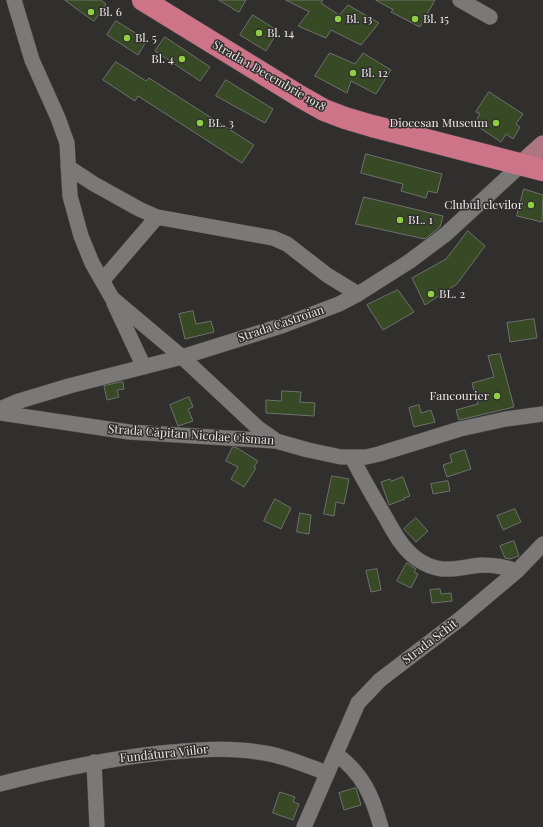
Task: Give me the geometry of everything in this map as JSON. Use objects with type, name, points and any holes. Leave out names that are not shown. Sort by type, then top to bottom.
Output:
[{"type":"highway","name":"Strada 1 Decembrie 1918","points":[[143,0],[324,110],[372,126],[543,170]]},
{"type":"main road","points":[[522,164],[543,145]]},
{"type":"street","points":[[14,0],[32,60],[63,130],[67,143],[70,196],[81,236],[92,263],[112,298],[144,367]]},
{"type":"street","points":[[460,0],[490,17]]},
{"type":"street","name":"Strada Castroian","points":[[0,409],[16,402],[69,386],[182,357],[284,325],[339,304],[358,294],[410,261],[446,234],[522,164]]},
{"type":"street","points":[[68,167],[94,184],[139,209],[157,217],[273,238],[287,244],[328,275],[358,294]]},
{"type":"street","points":[[102,281],[157,217]]},
{"type":"street","points":[[112,298],[182,357],[258,428],[276,440]]},
{"type":"street","name":"Strada Căpitan Nicolae Cisman","points":[[0,413],[129,432],[276,440],[326,455],[352,457],[379,454],[468,427],[506,419],[543,414]]},
{"type":"street","points":[[352,457],[371,494],[398,537],[410,553],[418,560],[427,565],[441,569],[492,565],[506,567],[517,572]]},
{"type":"street","name":"Strada Schit","points":[[304,827],[358,703],[369,690],[407,658],[460,619],[517,572],[543,544]]},
{"type":"street","name":"Fundătura Viilor","points":[[0,784],[62,768],[94,762],[188,750],[224,749],[258,752],[278,756],[328,773]]},
{"type":"street","points":[[336,754],[356,771],[372,800],[381,827]]},
{"type":"street","points":[[94,762],[97,827]]},
{"type":"building","name":"Bl. 6","points":[[65,0],[101,0],[106,4],[94,21]]},
{"type":"building","points":[[219,0],[246,0],[239,12]]},
{"type":"building","name":"Bl. 13","points":[[286,0],[323,0],[321,3],[339,15],[348,5],[379,23],[361,45],[331,30],[326,38],[298,26],[309,12]]},
{"type":"building","name":"Bl. 15","points":[[376,0],[435,0],[420,27],[391,12],[393,10]]},
{"type":"building","name":"Bl. 14","points":[[253,15],[278,31],[266,51],[240,35]]},
{"type":"building","name":"Bl. 5","points":[[116,21],[147,40],[138,55],[107,35]]},
{"type":"building","name":"Bl. 4","points":[[165,37],[210,67],[200,81],[155,51]]},
{"type":"building","name":"Bl. 12","points":[[330,53],[355,64],[363,53],[391,70],[376,94],[351,81],[347,93],[315,76]]},
{"type":"building","name":"BL. 3","points":[[116,62],[146,81],[149,78],[254,145],[242,163],[138,96],[135,101],[103,80]]},
{"type":"building","points":[[226,80],[273,109],[265,123],[216,96]]},
{"type":"building","points":[[489,92],[523,114],[516,124],[520,127],[513,139],[506,134],[501,142],[474,124],[480,114],[476,112]]},
{"type":"building","points":[[366,154],[442,174],[437,193],[428,191],[426,198],[401,191],[403,184],[361,173]]},
{"type":"building","name":"Clubul elevilor","points":[[524,189],[543,195],[542,222],[517,216]]},
{"type":"building","name":"BL. 1","points":[[364,197],[443,216],[440,227],[425,239],[356,224]]},
{"type":"building","points":[[468,231],[485,246],[457,284],[425,305],[412,278],[446,259]]},
{"type":"building","points":[[398,290],[414,312],[383,330],[367,305]]},
{"type":"building","points":[[193,311],[196,324],[211,321],[214,332],[185,339],[179,314]]},
{"type":"building","points":[[534,319],[537,338],[510,342],[507,323]]},
{"type":"building","points":[[500,354],[514,407],[459,420],[456,410],[478,404],[472,383],[494,377],[488,356]]},
{"type":"building","points":[[123,382],[124,389],[117,390],[119,397],[107,400],[104,386]]},
{"type":"building","points":[[282,391],[301,392],[300,402],[315,403],[314,416],[266,413],[266,400],[281,401]]},
{"type":"building","points":[[189,397],[193,407],[188,409],[193,421],[178,426],[170,405]]},
{"type":"building","points":[[419,405],[421,413],[431,410],[435,422],[414,427],[409,408]]},
{"type":"building","points":[[233,447],[258,461],[254,467],[256,468],[244,487],[231,479],[238,467],[226,461]]},
{"type":"building","points":[[465,450],[471,469],[447,477],[443,465],[452,462],[450,455]]},
{"type":"building","points":[[332,476],[349,479],[344,504],[336,502],[334,516],[324,514]]},
{"type":"building","points":[[403,477],[410,496],[389,505],[381,482],[390,479],[391,481]]},
{"type":"building","points":[[448,481],[450,491],[433,494],[431,484]]},
{"type":"building","points":[[275,499],[291,508],[281,529],[264,521]]},
{"type":"building","points":[[515,509],[521,522],[503,530],[497,516]]},
{"type":"building","points":[[300,513],[311,515],[309,534],[297,532]]},
{"type":"building","points":[[416,518],[428,531],[416,542],[404,529]]},
{"type":"building","points":[[514,541],[519,556],[510,559],[505,558],[500,546]]},
{"type":"building","points":[[407,563],[416,569],[414,572],[418,574],[411,588],[397,581]]},
{"type":"building","points":[[377,569],[381,590],[371,592],[366,571]]},
{"type":"building","points":[[440,589],[441,594],[451,593],[452,601],[432,603],[430,590]]},
{"type":"building","points":[[356,788],[361,805],[344,810],[339,793]]},
{"type":"building","points":[[280,792],[295,797],[293,802],[299,804],[293,820],[273,813]]},
{"type":"place","name":"Bl. 6","points":[[91,12]]},
{"type":"place","name":"Bl. 13","points":[[338,19]]},
{"type":"place","name":"Bl. 15","points":[[415,19]]},
{"type":"place","name":"Bl. 14","points":[[259,33]]},
{"type":"place","name":"Bl. 5","points":[[127,38]]},
{"type":"place","name":"Bl. 4","points":[[182,59]]},
{"type":"place","name":"Bl. 12","points":[[353,73]]},
{"type":"place","name":"BL. 3","points":[[200,123]]},
{"type":"place","name":"Diocesan Museum","points":[[496,123]]},
{"type":"place","name":"Clubul elevilor","points":[[531,205]]},
{"type":"place","name":"BL. 1","points":[[400,220]]},
{"type":"place","name":"BL. 2","points":[[431,294]]},
{"type":"place","name":"Fancourier","points":[[497,396]]}]
